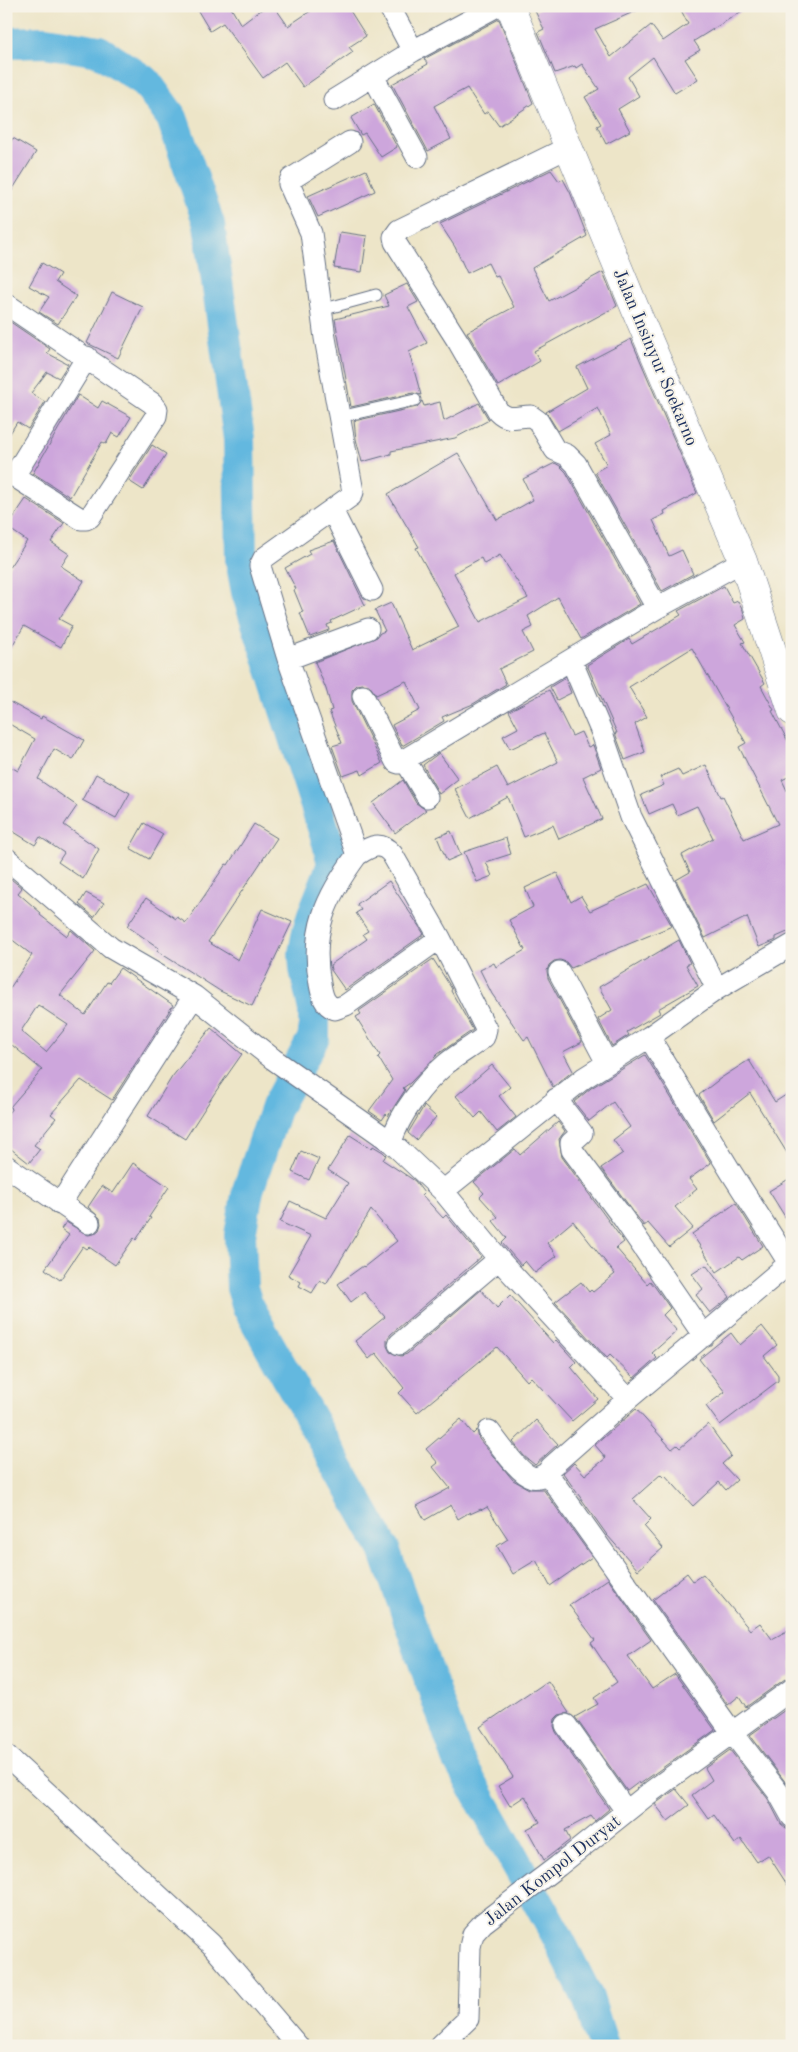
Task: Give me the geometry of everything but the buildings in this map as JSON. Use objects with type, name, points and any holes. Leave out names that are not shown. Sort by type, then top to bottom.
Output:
[{"type":"main road","name":"Jalan Insinyur Soekarno","points":[[510,6],[742,561],[792,711]]},
{"type":"street","points":[[390,6],[413,51]]},
{"type":"street","points":[[334,100],[413,51],[497,6]]},
{"type":"street","points":[[373,76],[417,157]]},
{"type":"street","points":[[350,142],[291,179],[289,184],[311,233],[321,310],[354,492],[261,562],[260,566],[288,659],[357,855]]},
{"type":"street","points":[[569,147],[399,230],[394,237],[395,242],[459,344],[498,411],[504,417],[512,419],[531,416],[538,421],[555,450],[567,455],[576,464],[657,608]]},
{"type":"street","points":[[6,304],[87,357],[152,403],[157,410],[156,416],[90,517],[82,519],[9,479],[87,357]]},
{"type":"street","points":[[332,510],[372,590]]},
{"type":"street","points":[[363,696],[396,762],[399,764],[657,608],[742,561]]},
{"type":"street","points":[[288,659],[368,629]]},
{"type":"street","points":[[571,660],[602,733],[631,817],[717,989]]},
{"type":"street","points":[[405,760],[426,797]]},
{"type":"street","points":[[391,1142],[402,1119],[424,1087],[447,1063],[484,1037],[486,1032],[440,938],[388,850],[383,846],[373,846],[357,855],[333,890],[319,926],[317,971],[322,994],[328,1005],[336,1009],[346,1006],[440,938]]},
{"type":"street","points":[[6,858],[111,948],[194,996],[273,1059],[391,1142],[443,1191],[499,1259],[628,1399]]},
{"type":"street","points":[[443,1191],[556,1099],[607,1063],[649,1037],[717,989],[792,945]]},
{"type":"street","points":[[559,972],[607,1063]]},
{"type":"street","points":[[60,1204],[194,996]]},
{"type":"street","points":[[489,1431],[519,1468],[530,1477],[536,1478],[547,1473],[551,1467],[628,1399],[790,1262],[731,1172],[649,1037]]},
{"type":"street","points":[[556,1099],[582,1133],[571,1144],[572,1150],[623,1218],[704,1336]]},
{"type":"street","points":[[6,1166],[88,1223]]},
{"type":"street","points":[[399,1344],[499,1259]]},
{"type":"street","points":[[547,1473],[732,1732],[778,1792],[792,1817]]},
{"type":"street","name":"Jalan Kompol Duryat","points":[[440,2046],[468,2019],[470,1947],[473,1934],[483,1923],[626,1811],[792,1689]]},
{"type":"street","points":[[566,1725],[626,1811]]},
{"type":"street","points":[[6,1755],[211,1944],[298,2046]]},
{"type":"lane","points":[[321,310],[376,295]]},
{"type":"lane","points":[[340,417],[415,400]]},
{"type":"waterway","points":[[6,43],[45,42],[99,51],[146,82],[172,118],[209,224],[239,439],[241,560],[247,592],[328,843],[333,864],[314,912],[304,953],[305,969],[314,1010],[314,1037],[276,1107],[248,1190],[240,1235],[242,1288],[248,1307],[384,1549],[458,1759],[556,1934],[588,1998],[603,2046]]}]
